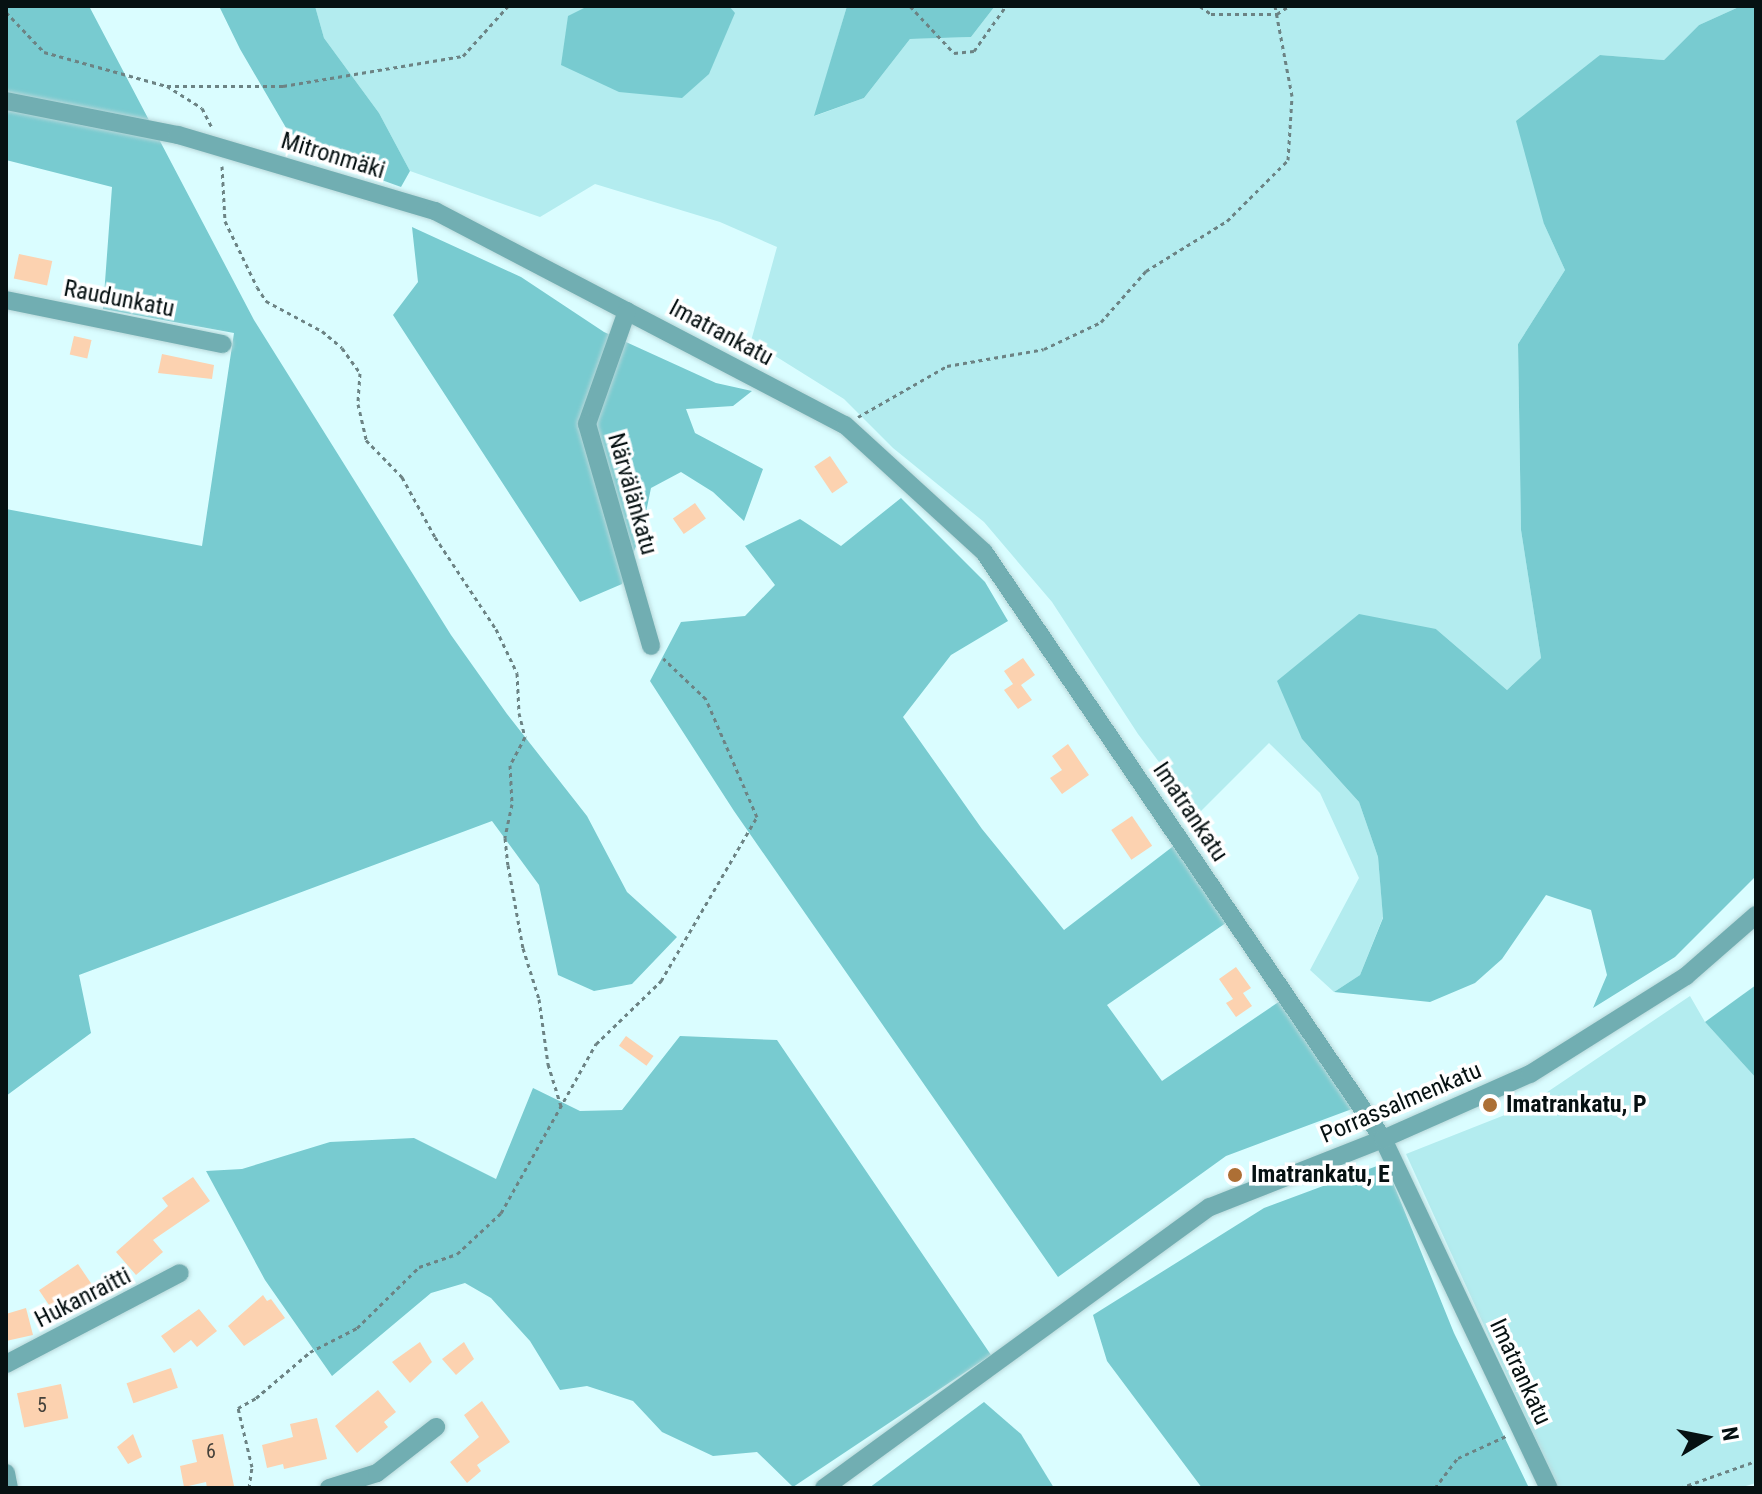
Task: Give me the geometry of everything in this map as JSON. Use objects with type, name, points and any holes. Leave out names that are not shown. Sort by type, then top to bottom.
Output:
[{"type":"street","name":"Mitronmäki","points":[[6,101],[178,135],[435,211],[627,311]]},
{"type":"street","name":"Raudunkatu","points":[[6,300],[223,344]]},
{"type":"street","name":"Imatrankatu","points":[[627,311],[845,425],[984,552],[1383,1139],[1549,1488]]},
{"type":"street","name":"Närvälänkatu","points":[[627,311],[587,424],[651,646]]},
{"type":"street","name":"Porrassalmenkatu","points":[[824,1488],[1210,1207],[1383,1139],[1530,1074],[1686,976],[1756,915]]},
{"type":"street","name":"Hukanraitti","points":[[6,1364],[180,1273]]},
{"type":"street","points":[[329,1488],[377,1473],[436,1427]]},
{"type":"street","points":[[6,1473],[9,1488]]},
{"type":"path","points":[[6,12],[44,52],[167,86],[283,86],[463,56],[508,6]]},
{"type":"path","points":[[910,6],[954,53],[974,51],[1006,6]]},
{"type":"path","points":[[1200,6],[1211,14],[1277,14],[1289,6]]},
{"type":"path","points":[[845,425],[947,366],[1044,349],[1101,322],[1146,271],[1227,221],[1288,160],[1292,96],[1275,6]]},
{"type":"path","points":[[167,86],[202,108],[218,146],[225,221],[257,287],[266,301],[322,331],[342,348],[360,373],[358,404],[366,440],[402,477],[435,537],[496,629],[517,673],[519,713],[525,737],[510,765],[512,804],[506,852],[523,948],[539,999],[548,1064],[561,1106]]},
{"type":"path","points":[[249,1488],[252,1467],[238,1408],[310,1352],[357,1328],[419,1267],[457,1254],[501,1213],[596,1044],[661,981],[757,817],[706,699],[651,646]]},
{"type":"path","points":[[1435,1488],[1458,1458],[1521,1429]]},
{"type":"path","points":[[1680,1488],[1756,1461]]},
{"type":"shaded area","points":[[6,6],[89,6],[254,320],[451,635],[507,714],[587,816],[627,892],[677,937],[632,984],[594,991],[558,975],[539,885],[492,821],[79,975],[91,1033],[6,1096],[6,509],[202,546],[234,333],[103,309],[112,187],[6,160]]},
{"type":"shaded area","points":[[219,6],[315,6],[324,38],[379,113],[410,171],[401,187],[299,150],[240,49]]},
{"type":"shaded area","points":[[315,6],[847,6],[815,116],[864,98],[910,39],[971,37],[995,6],[1741,6],[1699,25],[1664,60],[1600,55],[1544,224],[1565,270],[1518,344],[1521,530],[1541,658],[1507,690],[1436,629],[1302,739],[1359,802],[1378,857],[1383,917],[1360,975],[1334,992],[1310,970],[1359,878],[1320,793],[1269,743],[1198,814],[1138,734],[1052,602],[984,522],[893,448],[844,399],[751,341],[777,247],[720,222],[595,184],[540,217],[410,171],[379,113],[324,38]]},
{"type":"shaded area","points":[[588,6],[729,6],[735,13],[709,74],[682,98],[619,92],[561,65],[568,16]]},
{"type":"shaded area","points":[[847,6],[995,6],[971,37],[910,39],[864,98],[814,116]]},
{"type":"shaded area","points":[[1741,6],[1756,6],[1756,876],[1675,957],[1593,1008],[1607,975],[1591,910],[1546,895],[1502,959],[1475,983],[1430,1002],[1334,992],[1360,975],[1383,918],[1378,857],[1359,802],[1302,739],[1277,681],[1359,614],[1436,629],[1507,690],[1541,658],[1521,530],[1518,344],[1565,270],[1544,224],[1516,121],[1600,55],[1664,60],[1699,25]]},
{"type":"shaded area","points":[[412,227],[521,277],[604,332],[716,383],[752,391],[733,406],[686,409],[695,433],[763,469],[744,521],[713,492],[681,472],[651,488],[643,527],[622,584],[580,602],[393,315],[418,282]]},
{"type":"shaded area","points":[[901,498],[985,582],[1008,621],[951,655],[903,717],[982,829],[1064,930],[1180,841],[1233,918],[1107,1005],[1162,1081],[1286,997],[1360,1106],[1226,1156],[1058,1277],[734,811],[650,681],[681,622],[745,616],[775,585],[745,546],[800,519],[841,546]]},
{"type":"shaded area","points":[[1756,985],[1756,1078],[1705,1022]]},
{"type":"shaded area","points":[[1690,996],[1705,1022],[1756,1078],[1756,1483],[1739,1488],[1558,1488],[1406,1154],[1525,1107]]},
{"type":"shaded area","points":[[680,1036],[777,1040],[991,1355],[793,1487],[757,1452],[713,1456],[662,1432],[633,1401],[587,1386],[560,1390],[530,1341],[491,1298],[465,1283],[431,1293],[332,1376],[265,1280],[206,1171],[242,1169],[330,1142],[414,1138],[496,1179],[533,1088],[580,1111],[622,1110]]},
{"type":"shaded area","points":[[1385,1163],[1454,1333],[1529,1488],[1202,1488],[1107,1361],[1093,1315],[1264,1208]]},
{"type":"shaded area","points":[[984,1402],[1021,1434],[1054,1488],[869,1488]]},
{"type":"building","points":[[19,254],[52,261],[47,286],[14,278]]},
{"type":"building","points":[[74,336],[92,340],[87,359],[70,355]]},
{"type":"building","points":[[162,354],[214,365],[212,379],[158,373]]},
{"type":"building","points":[[830,456],[848,483],[832,493],[814,467]]},
{"type":"building","points":[[695,503],[706,519],[684,534],[673,518]]},
{"type":"building","points":[[1023,658],[1035,675],[1021,685],[1032,700],[1018,709],[1004,690],[1013,684],[1004,671]]},
{"type":"building","points":[[1068,744],[1089,775],[1062,794],[1050,778],[1062,770],[1052,756]]},
{"type":"building","points":[[1132,816],[1152,846],[1131,860],[1111,830]]},
{"type":"building","points":[[1236,967],[1251,988],[1243,993],[1252,1006],[1236,1017],[1226,1003],[1233,999],[1219,979]]},
{"type":"building","points":[[626,1036],[654,1056],[646,1066],[619,1046]]},
{"type":"building","points":[[193,1177],[210,1201],[153,1240],[163,1252],[136,1275],[116,1252],[168,1206],[162,1198]]},
{"type":"building","points":[[78,1264],[94,1288],[55,1314],[39,1290]]},
{"type":"building","points":[[263,1295],[267,1301],[271,1299],[285,1318],[244,1346],[228,1326]]},
{"type":"building","points":[[26,1308],[33,1335],[6,1341],[6,1314]]},
{"type":"building","points":[[199,1309],[217,1331],[197,1347],[191,1340],[174,1353],[161,1336]]},
{"type":"building","points":[[420,1342],[432,1362],[410,1383],[392,1362]]},
{"type":"building","points":[[464,1342],[474,1359],[456,1375],[442,1359]]},
{"type":"building","points":[[171,1368],[178,1388],[133,1403],[127,1383]]},
{"type":"building","points":[[61,1384],[68,1418],[24,1428],[17,1393]]},
{"type":"building","points":[[378,1390],[396,1412],[384,1422],[388,1427],[357,1453],[335,1426]]},
{"type":"building","points":[[482,1401],[510,1442],[477,1465],[481,1471],[467,1483],[450,1462],[479,1437],[464,1415]]},
{"type":"building","points":[[317,1418],[327,1459],[284,1469],[283,1464],[267,1468],[262,1445],[293,1437],[290,1424]]},
{"type":"building","points":[[133,1434],[142,1457],[128,1464],[117,1447]]},
{"type":"building","points":[[223,1434],[234,1486],[207,1488],[206,1482],[184,1487],[180,1466],[197,1462],[192,1440]]},
{"type":"place","name":"Imatrankatu, P","points":[[1490,1105]]},
{"type":"place","name":"Imatrankatu, E","points":[[1235,1175]]}]
